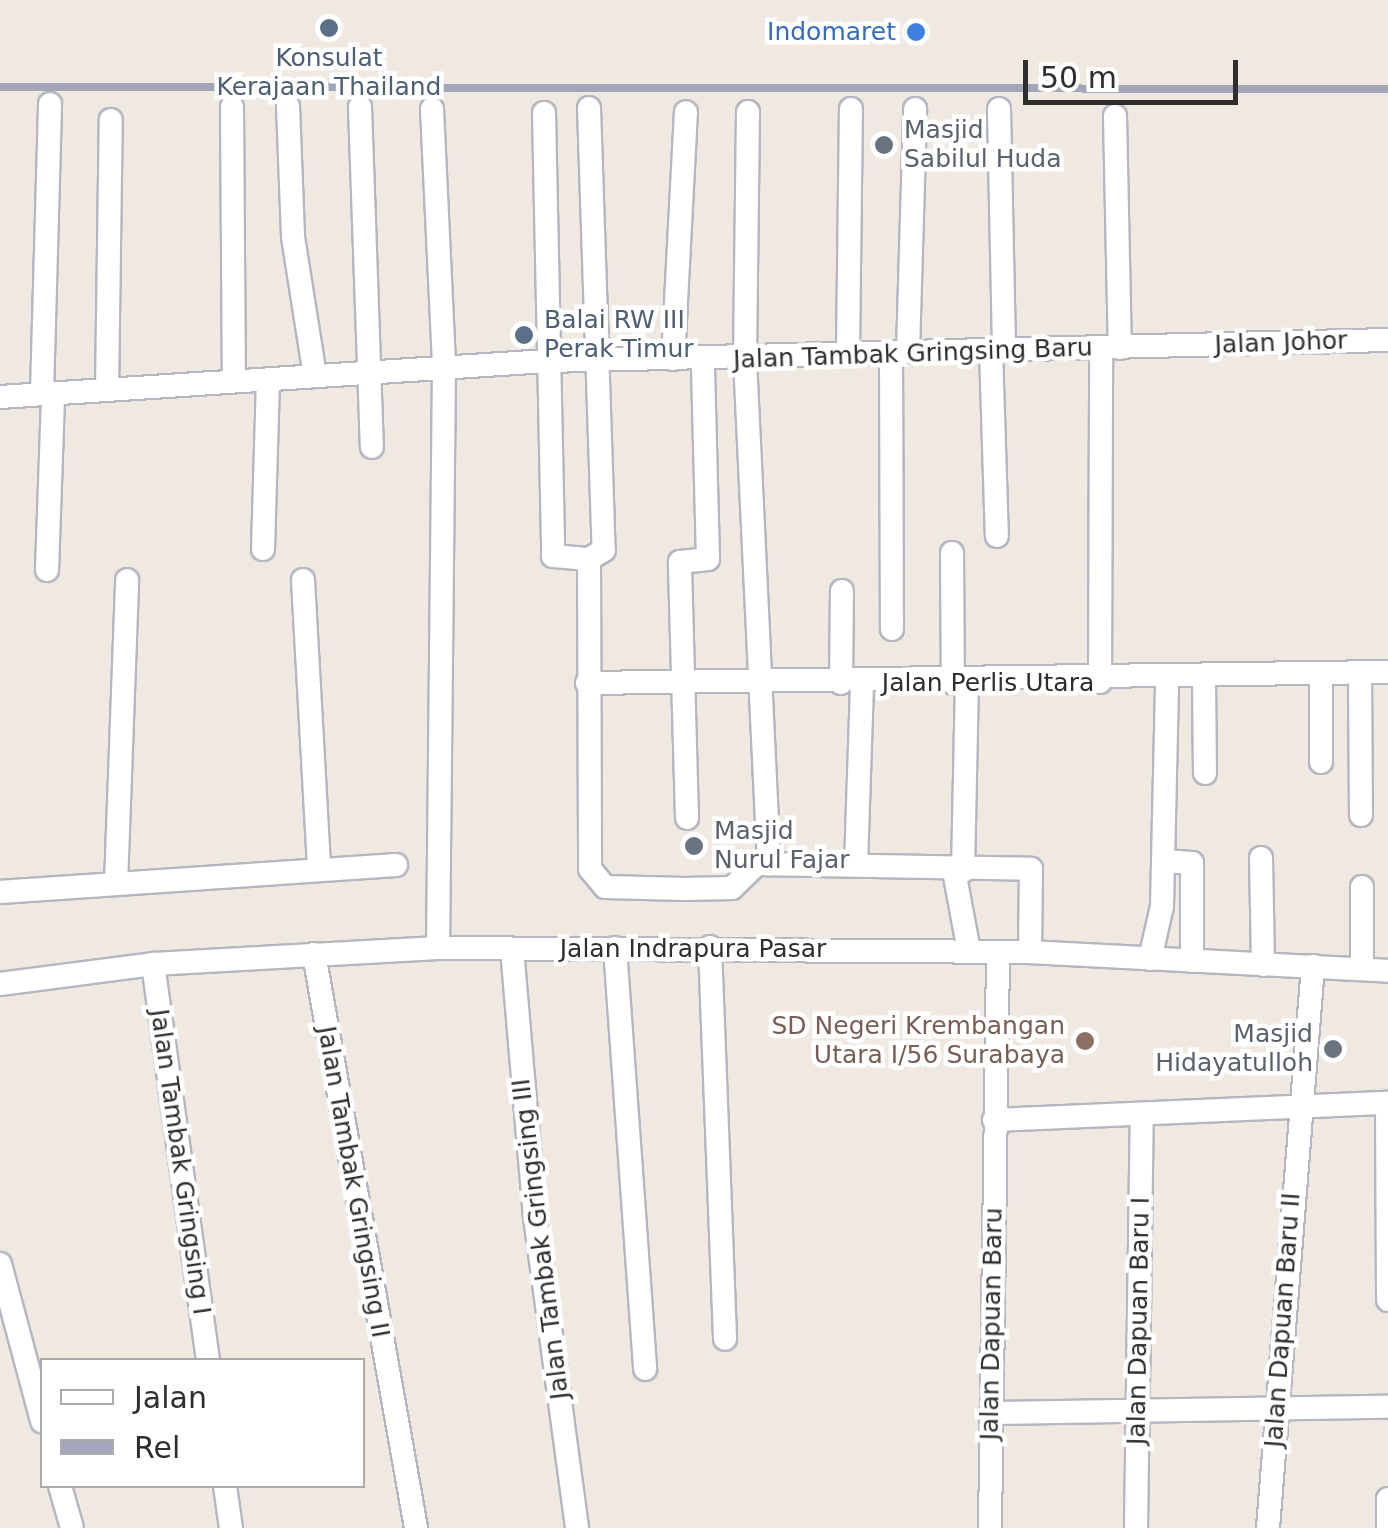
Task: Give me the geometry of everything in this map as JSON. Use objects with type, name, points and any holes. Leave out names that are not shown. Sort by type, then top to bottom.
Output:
[{"type":"street","points":[[47,570],[50,104]]},
{"type":"street","points":[[288,106],[293,237],[315,376]]},
{"type":"street","points":[[232,107],[234,378]]},
{"type":"street","points":[[360,107],[372,447]]},
{"type":"street","points":[[589,108],[602,363],[587,683],[585,854],[596,878],[605,887],[730,888],[740,874],[769,864],[959,871],[1031,869],[1030,952]]},
{"type":"street","points":[[432,109],[444,368],[438,948]]},
{"type":"street","points":[[848,352],[851,109]]},
{"type":"street","points":[[892,628],[899,351],[915,109]]},
{"type":"street","points":[[996,536],[998,110]]},
{"type":"street","points":[[673,359],[686,112]]},
{"type":"street","points":[[748,112],[745,359],[769,864]]},
{"type":"street","points":[[544,113],[553,556],[561,561],[596,555]]},
{"type":"street","points":[[1100,682],[1115,116]]},
{"type":"street","points":[[107,390],[112,120]]},
{"type":"street","name":"Jalan Johor","points":[[1174,346],[1388,340]]},
{"type":"street","name":"Jalan Tambak Gringsing Baru","points":[[0,396],[234,378],[268,380],[547,361],[703,362],[848,352],[1174,346]]},
{"type":"street","points":[[687,818],[680,562],[708,559],[703,362]]},
{"type":"street","points":[[263,549],[268,380]]},
{"type":"street","points":[[952,554],[960,683],[959,871],[968,951]]},
{"type":"street","points":[[116,884],[128,580]]},
{"type":"street","points":[[303,580],[319,868]]},
{"type":"street","points":[[842,591],[852,683],[856,865]]},
{"type":"street","points":[[1321,672],[1321,762]]},
{"type":"street","name":"Jalan Perlis Utara","points":[[587,683],[1167,682],[1321,672],[1388,672]]},
{"type":"street","points":[[1360,672],[1361,815]]},
{"type":"street","points":[[1204,680],[1205,773]]},
{"type":"street","points":[[1150,959],[1164,861],[1167,682]]},
{"type":"street","points":[[1260,858],[1263,965]]},
{"type":"street","points":[[1164,861],[1192,862],[1192,961]]},
{"type":"street","points":[[0,892],[396,865]]},
{"type":"street","points":[[1362,887],[1362,968]]},
{"type":"street","points":[[710,947],[726,1339]]},
{"type":"street","name":"Jalan Indrapura Pasar","points":[[0,984],[153,964],[438,948],[1030,952],[1388,970]]},
{"type":"street","name":"Jalan Tambak Gringsing III","points":[[512,948],[535,1217],[577,1528]]},
{"type":"street","points":[[615,948],[645,1370]]},
{"type":"street","name":"Jalan Dapuan Baru","points":[[990,1528],[998,952]]},
{"type":"street","name":"Jalan Tambak Gringsing II","points":[[314,954],[416,1528]]},
{"type":"street","name":"Jalan Tambak Gringsing I","points":[[153,964],[208,1358]]},
{"type":"street","points":[[1298,1112],[1313,966]]},
{"type":"street","points":[[994,1120],[1298,1112],[1387,1103],[1388,1300]]},
{"type":"street","name":"Jalan Dapuan Baru II","points":[[1268,1528],[1298,1112]]},
{"type":"street","name":"Jalan Dapuan Baru I","points":[[1136,1528],[1142,1115]]},
{"type":"street","points":[[0,1264],[8,1324],[40,1415]]},
{"type":"street","points":[[991,1413],[1277,1402],[1388,1407]]},
{"type":"street","points":[[61,1488],[72,1528]]},
{"type":"street","points":[[225,1488],[231,1528]]},
{"type":"street","points":[[1388,1499],[1388,1528]]},
{"type":"railway","points":[[0,87],[1388,89]]},
{"type":"place","name":"Konsulat Kerajaan Thailand","points":[[329,28]]},
{"type":"place","name":"Indomaret","points":[[916,32]]},
{"type":"place","name":"Masjid Sabilul Huda","points":[[884,145]]},
{"type":"place","name":"Balai RW III Perak Timur","points":[[524,335]]},
{"type":"place","name":"Masjid Nurul Fajar","points":[[694,846]]},
{"type":"place","name":"SD Negeri Krembangan Utara I/56 Surabaya","points":[[1085,1041]]},
{"type":"place","name":"Masjid Hidayatulloh","points":[[1333,1049]]}]
